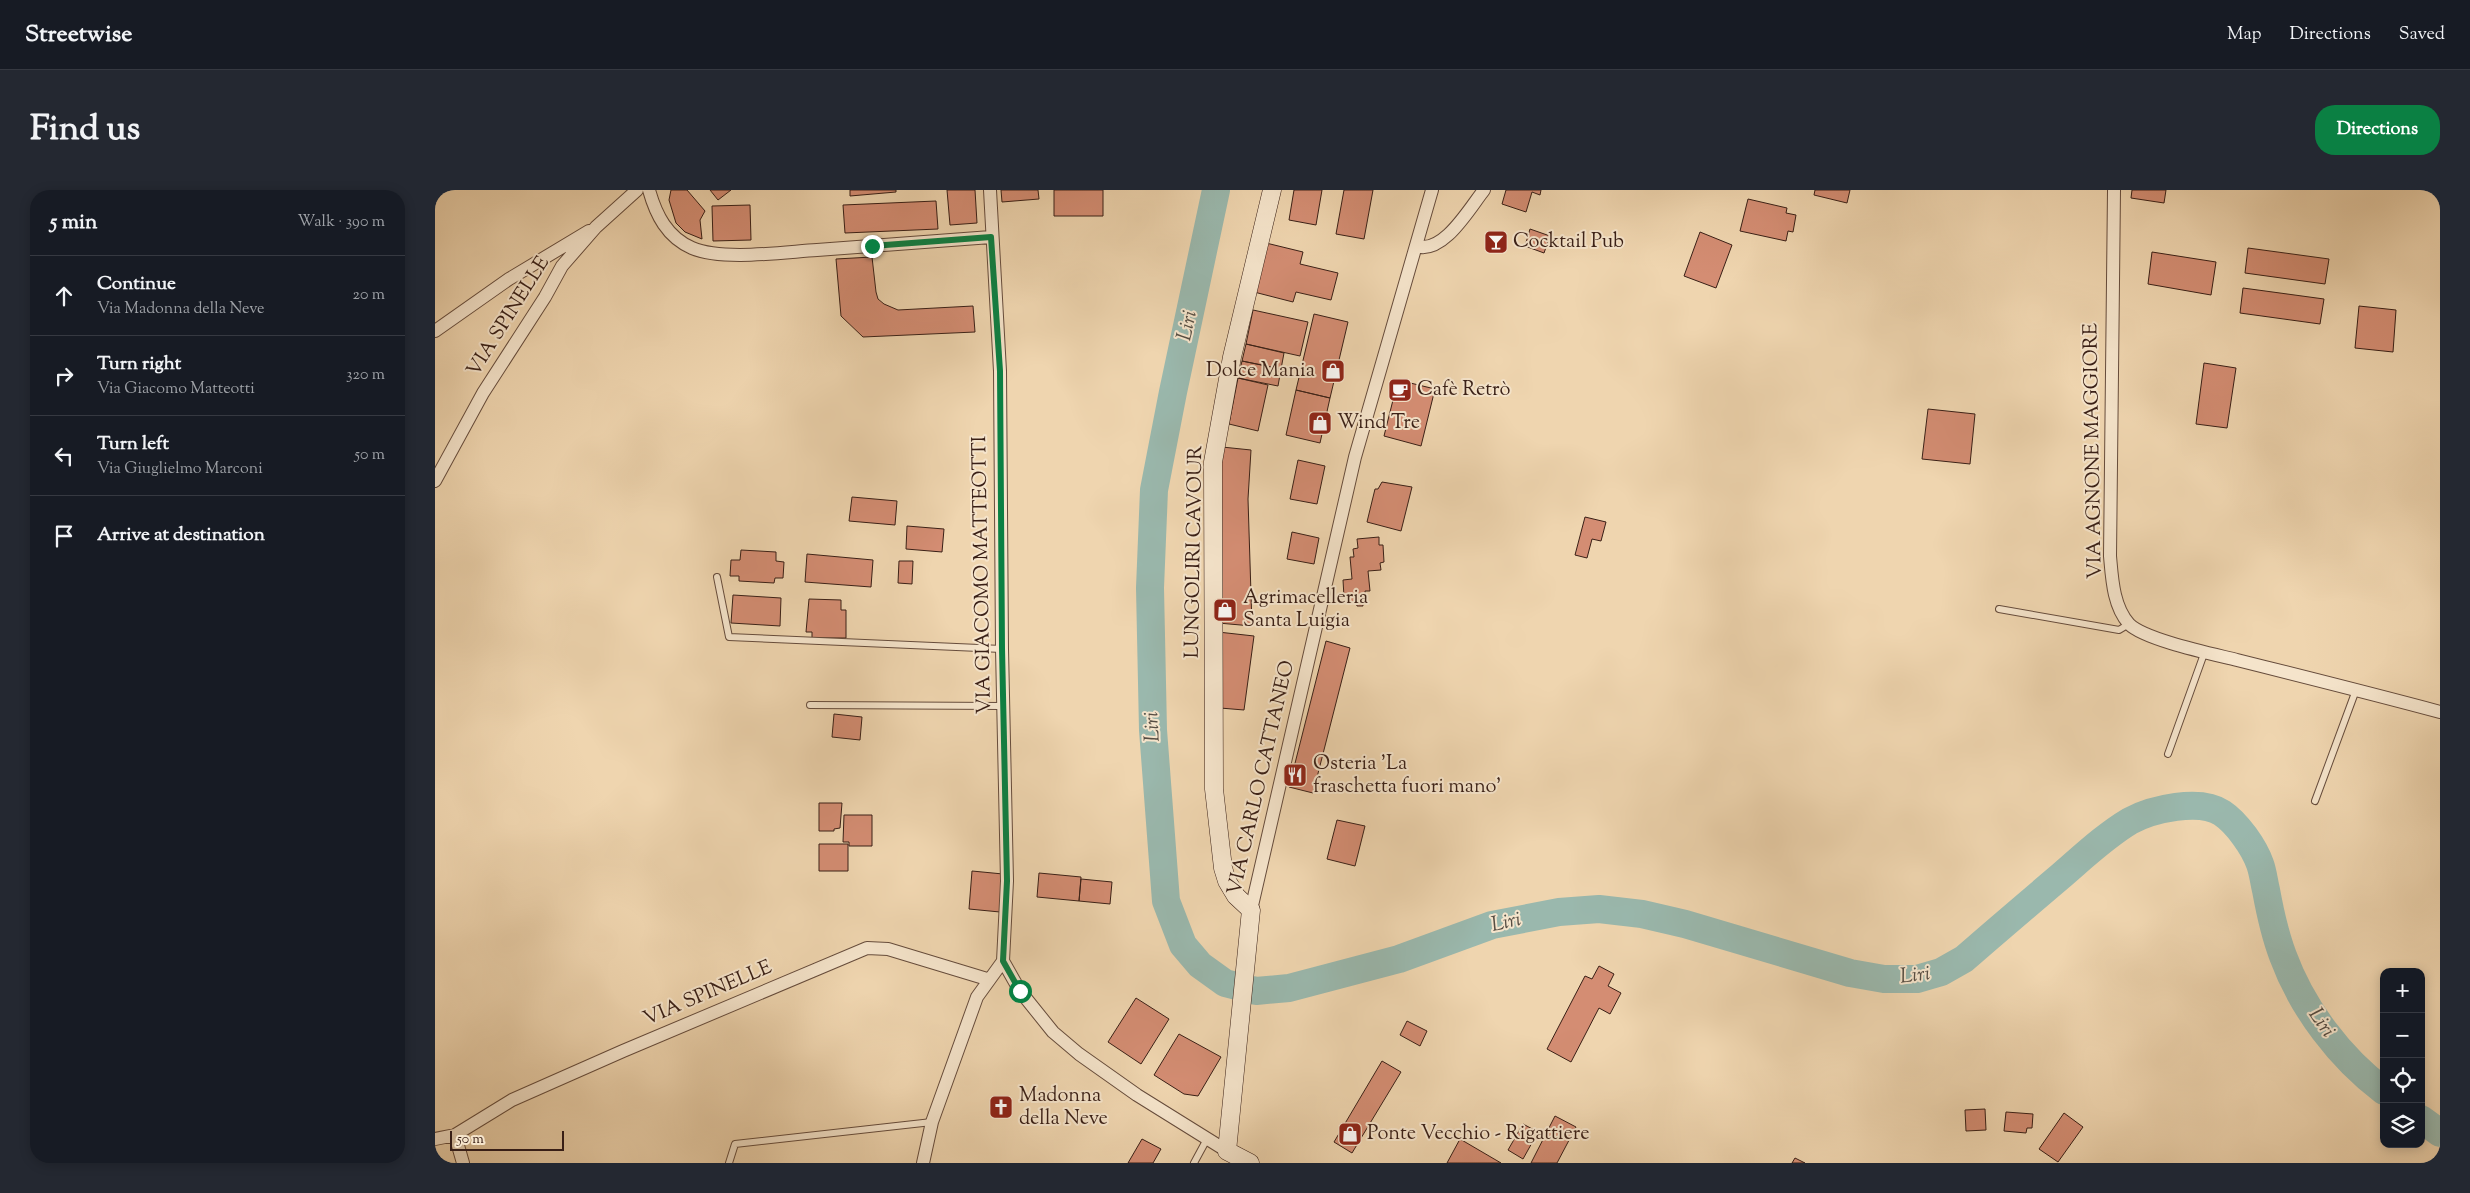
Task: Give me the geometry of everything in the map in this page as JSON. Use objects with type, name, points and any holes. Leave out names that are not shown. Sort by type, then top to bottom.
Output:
[{"type":"street","name":"VIA SPINELLE","points":[[435,481],[483,393],[545,297],[562,266],[596,227],[637,190]]},
{"type":"street","points":[[649,190],[656,214],[681,242],[694,249],[714,253],[776,253],[991,237]]},
{"type":"street","name":"VIA GIACOMO MATTEOTTI","points":[[990,190],[991,237],[1000,371],[1002,648],[1007,881],[1003,961]]},
{"type":"street","name":"LUNGOLIRI CAVOUR","points":[[1250,918],[1227,881],[1223,868],[1214,789],[1213,462],[1231,357],[1273,190]]},
{"type":"street","name":"VIA CARLO CATTANEO","points":[[1250,918],[1355,456],[1432,190]]},
{"type":"street","points":[[1416,246],[1427,249],[1440,242],[1452,231],[1484,190]]},
{"type":"street","name":"VIA AGNONE MAGGIORE","points":[[2114,190],[2110,556],[2115,594],[2120,610],[2129,624]]},
{"type":"street","points":[[435,331],[517,274],[564,244],[596,227]]},
{"type":"street","points":[[2129,624],[2140,632],[2205,651],[2440,712]]},
{"type":"street","points":[[1227,1151],[1250,918]]},
{"type":"street","name":"VIA SPINELLE","points":[[435,1138],[455,1135],[520,1096],[867,948],[888,949],[987,980]]},
{"type":"street","points":[[923,1163],[932,1122],[977,997],[987,980],[1003,961],[1020,991],[1053,1032],[1079,1054],[1137,1095],[1207,1139],[1250,1163]]},
{"type":"street","points":[[455,1135],[463,1163]]},
{"type":"lane","points":[[717,578],[729,637],[1002,648]]},
{"type":"lane","points":[[1999,608],[2119,630],[2129,624]]},
{"type":"lane","points":[[2168,754],[2205,651]]},
{"type":"lane","points":[[2315,801],[2356,690]]},
{"type":"lane","points":[[810,704],[1003,706]]},
{"type":"lane","points":[[729,1163],[735,1144],[932,1122]]},
{"type":"lane","points":[[1194,1163],[1207,1139]]},
{"type":"building","points":[[671,190],[687,190],[705,211],[700,220],[702,239],[685,232],[676,223],[669,200]]},
{"type":"building","points":[[710,190],[731,190],[718,200]]},
{"type":"building","points":[[850,190],[896,190],[896,192],[850,196]]},
{"type":"building","points":[[947,190],[975,190],[977,223],[950,225]]},
{"type":"building","points":[[1001,190],[1038,190],[1039,199],[1002,202]]},
{"type":"building","points":[[1054,190],[1103,190],[1103,216],[1054,216]]},
{"type":"building","points":[[1294,190],[1322,190],[1316,225],[1289,220]]},
{"type":"building","points":[[1344,190],[1373,190],[1364,239],[1336,234]]},
{"type":"building","points":[[1506,190],[1541,190],[1540,195],[1532,192],[1526,212],[1502,204]]},
{"type":"building","points":[[1815,190],[1850,190],[1847,203],[1814,195]]},
{"type":"building","points":[[2132,190],[2166,190],[2164,203],[2131,198]]},
{"type":"building","points":[[1748,199],[1787,208],[1786,213],[1796,215],[1793,232],[1788,231],[1786,241],[1740,231]]},
{"type":"building","points":[[936,201],[938,229],[845,233],[843,205]]},
{"type":"building","points":[[750,205],[751,240],[713,241],[712,206]]},
{"type":"building","points":[[1530,229],[1550,236],[1544,253],[1525,246]]},
{"type":"building","points":[[1700,232],[1732,245],[1716,288],[1684,276]]},
{"type":"building","points":[[1266,243],[1303,252],[1300,264],[1338,273],[1331,300],[1296,292],[1293,302],[1254,292]]},
{"type":"building","points":[[2248,248],[2329,259],[2325,284],[2245,273]]},
{"type":"building","points":[[2152,252],[2216,262],[2211,295],[2148,284]]},
{"type":"building","points":[[872,257],[876,292],[878,299],[884,304],[898,310],[973,306],[975,332],[863,337],[841,316],[836,259]]},
{"type":"building","points":[[2243,288],[2324,299],[2320,324],[2240,313]]},
{"type":"building","points":[[2359,306],[2396,310],[2393,352],[2355,348]]},
{"type":"building","points":[[1253,310],[1308,322],[1300,356],[1246,344]]},
{"type":"building","points":[[1314,314],[1348,322],[1330,398],[1296,390]]},
{"type":"building","points":[[1246,344],[1284,353],[1281,369],[1242,361]]},
{"type":"building","points":[[1242,361],[1281,369],[1278,386],[1238,378]]},
{"type":"building","points":[[2204,363],[2236,368],[2227,428],[2196,424]]},
{"type":"building","points":[[1238,378],[1268,385],[1258,431],[1229,424]]},
{"type":"building","points":[[1398,380],[1435,389],[1421,446],[1384,436]]},
{"type":"building","points":[[1296,390],[1330,398],[1320,443],[1286,435]]},
{"type":"building","points":[[1928,409],[1975,414],[1970,464],[1922,459]]},
{"type":"building","points":[[1222,447],[1251,450],[1248,499],[1252,626],[1218,623],[1219,494]]},
{"type":"building","points":[[1298,460],[1325,466],[1317,504],[1290,499]]},
{"type":"building","points":[[1382,482],[1412,487],[1401,531],[1367,522],[1375,489],[1378,489]]},
{"type":"building","points":[[852,497],[897,501],[895,525],[849,521]]},
{"type":"building","points":[[1585,517],[1606,522],[1601,541],[1592,539],[1587,558],[1575,555]]},
{"type":"building","points":[[907,526],[944,529],[942,552],[906,549]]},
{"type":"building","points":[[1292,532],[1319,538],[1314,564],[1287,559]]},
{"type":"building","points":[[1379,537],[1379,545],[1383,545],[1384,562],[1380,563],[1381,570],[1368,571],[1370,591],[1365,591],[1366,599],[1362,600],[1363,606],[1357,606],[1356,602],[1349,602],[1349,597],[1344,597],[1343,580],[1352,579],[1350,557],[1354,557],[1353,549],[1358,548],[1357,539]]},
{"type":"building","points":[[741,550],[776,552],[776,561],[784,562],[783,578],[775,578],[774,583],[739,581],[739,576],[730,576],[731,560],[740,560]]},
{"type":"building","points":[[807,554],[873,560],[871,587],[805,582]]},
{"type":"building","points":[[899,561],[913,561],[912,584],[898,583]]},
{"type":"building","points":[[733,595],[781,598],[780,626],[731,623]]},
{"type":"building","points":[[809,599],[841,600],[841,610],[846,610],[846,638],[812,638],[812,632],[806,632]]},
{"type":"building","points":[[1218,632],[1254,636],[1244,710],[1220,708]]},
{"type":"building","points":[[1326,641],[1350,648],[1313,793],[1289,787]]},
{"type":"building","points":[[834,714],[862,717],[860,740],[832,737]]},
{"type":"building","points":[[819,803],[842,803],[840,828],[834,829],[834,831],[819,831]]},
{"type":"building","points":[[844,815],[872,815],[872,846],[849,846],[849,842],[843,842]]},
{"type":"building","points":[[1337,820],[1365,826],[1355,866],[1327,859]]},
{"type":"building","points":[[819,844],[848,844],[848,871],[819,871]]},
{"type":"building","points":[[972,871],[1003,874],[1000,912],[969,909]]},
{"type":"building","points":[[1039,873],[1081,877],[1079,901],[1037,897]]},
{"type":"building","points":[[1081,879],[1112,882],[1110,904],[1079,901]]},
{"type":"building","points":[[1599,966],[1614,974],[1608,986],[1621,993],[1610,1014],[1599,1008],[1571,1062],[1547,1049],[1585,976],[1592,979]]},
{"type":"building","points":[[1136,998],[1169,1019],[1141,1064],[1108,1042]]},
{"type":"building","points":[[1407,1021],[1427,1031],[1420,1046],[1400,1035]]},
{"type":"building","points":[[1179,1034],[1221,1057],[1198,1096],[1184,1094],[1154,1075]]},
{"type":"building","points":[[1382,1061],[1401,1072],[1352,1153],[1334,1142]]},
{"type":"building","points":[[1985,1109],[1986,1130],[1966,1131],[1965,1110]]},
{"type":"building","points":[[2006,1112],[2033,1114],[2032,1128],[2027,1128],[2026,1133],[2004,1131]]},
{"type":"building","points":[[2064,1113],[2083,1127],[2058,1162],[2039,1149]]},
{"type":"building","points":[[1555,1116],[1576,1127],[1557,1163],[1531,1163]]},
{"type":"building","points":[[1523,1124],[1538,1132],[1523,1159],[1508,1150]]},
{"type":"building","points":[[1142,1139],[1161,1149],[1153,1163],[1128,1163]]},
{"type":"building","points":[[1460,1139],[1501,1163],[1447,1163]]},
{"type":"building","points":[[1795,1158],[1805,1163],[1792,1163]]},
{"type":"waterway","name":"Liri","points":[[1216,190],[1154,490],[1150,588],[1153,730],[1166,901],[1183,945],[1200,965],[1225,983],[1256,991],[1289,988],[1399,959],[1492,925],[1559,912],[1599,909],[1642,914],[1685,924],[1850,973],[1884,979],[1917,979],[1941,972],[1964,959],[2095,846],[2130,821],[2163,809],[2201,806],[2213,809],[2228,817],[2249,843],[2261,867],[2280,948],[2301,994],[2324,1031],[2352,1063],[2380,1088]]},
{"type":"waterway","name":"Liri","points":[[2425,1122],[2440,1133]]},
{"type":"place","name":"Cocktail Pub","points":[[1496,242]]},
{"type":"place","name":"Dolce Mania","points":[[1333,371]]},
{"type":"place","name":"Cafè Retrò","points":[[1400,390]]},
{"type":"place","name":"Wind Tre","points":[[1320,423]]},
{"type":"place","name":"Agrimacelleria Santa Luigia","points":[[1225,610]]},
{"type":"place","name":"Osteria 'La fraschetta fuori mano'","points":[[1295,775]]},
{"type":"place","name":"Madonna della Neve","points":[[1001,1107]]},
{"type":"place","name":"Ponte Vecchio - Rigattiere","points":[[1350,1134]]},
{"type":"route","points":[[872,246],[991,237],[1000,371],[1002,648],[1007,881],[1003,961],[1020,991]]}]
